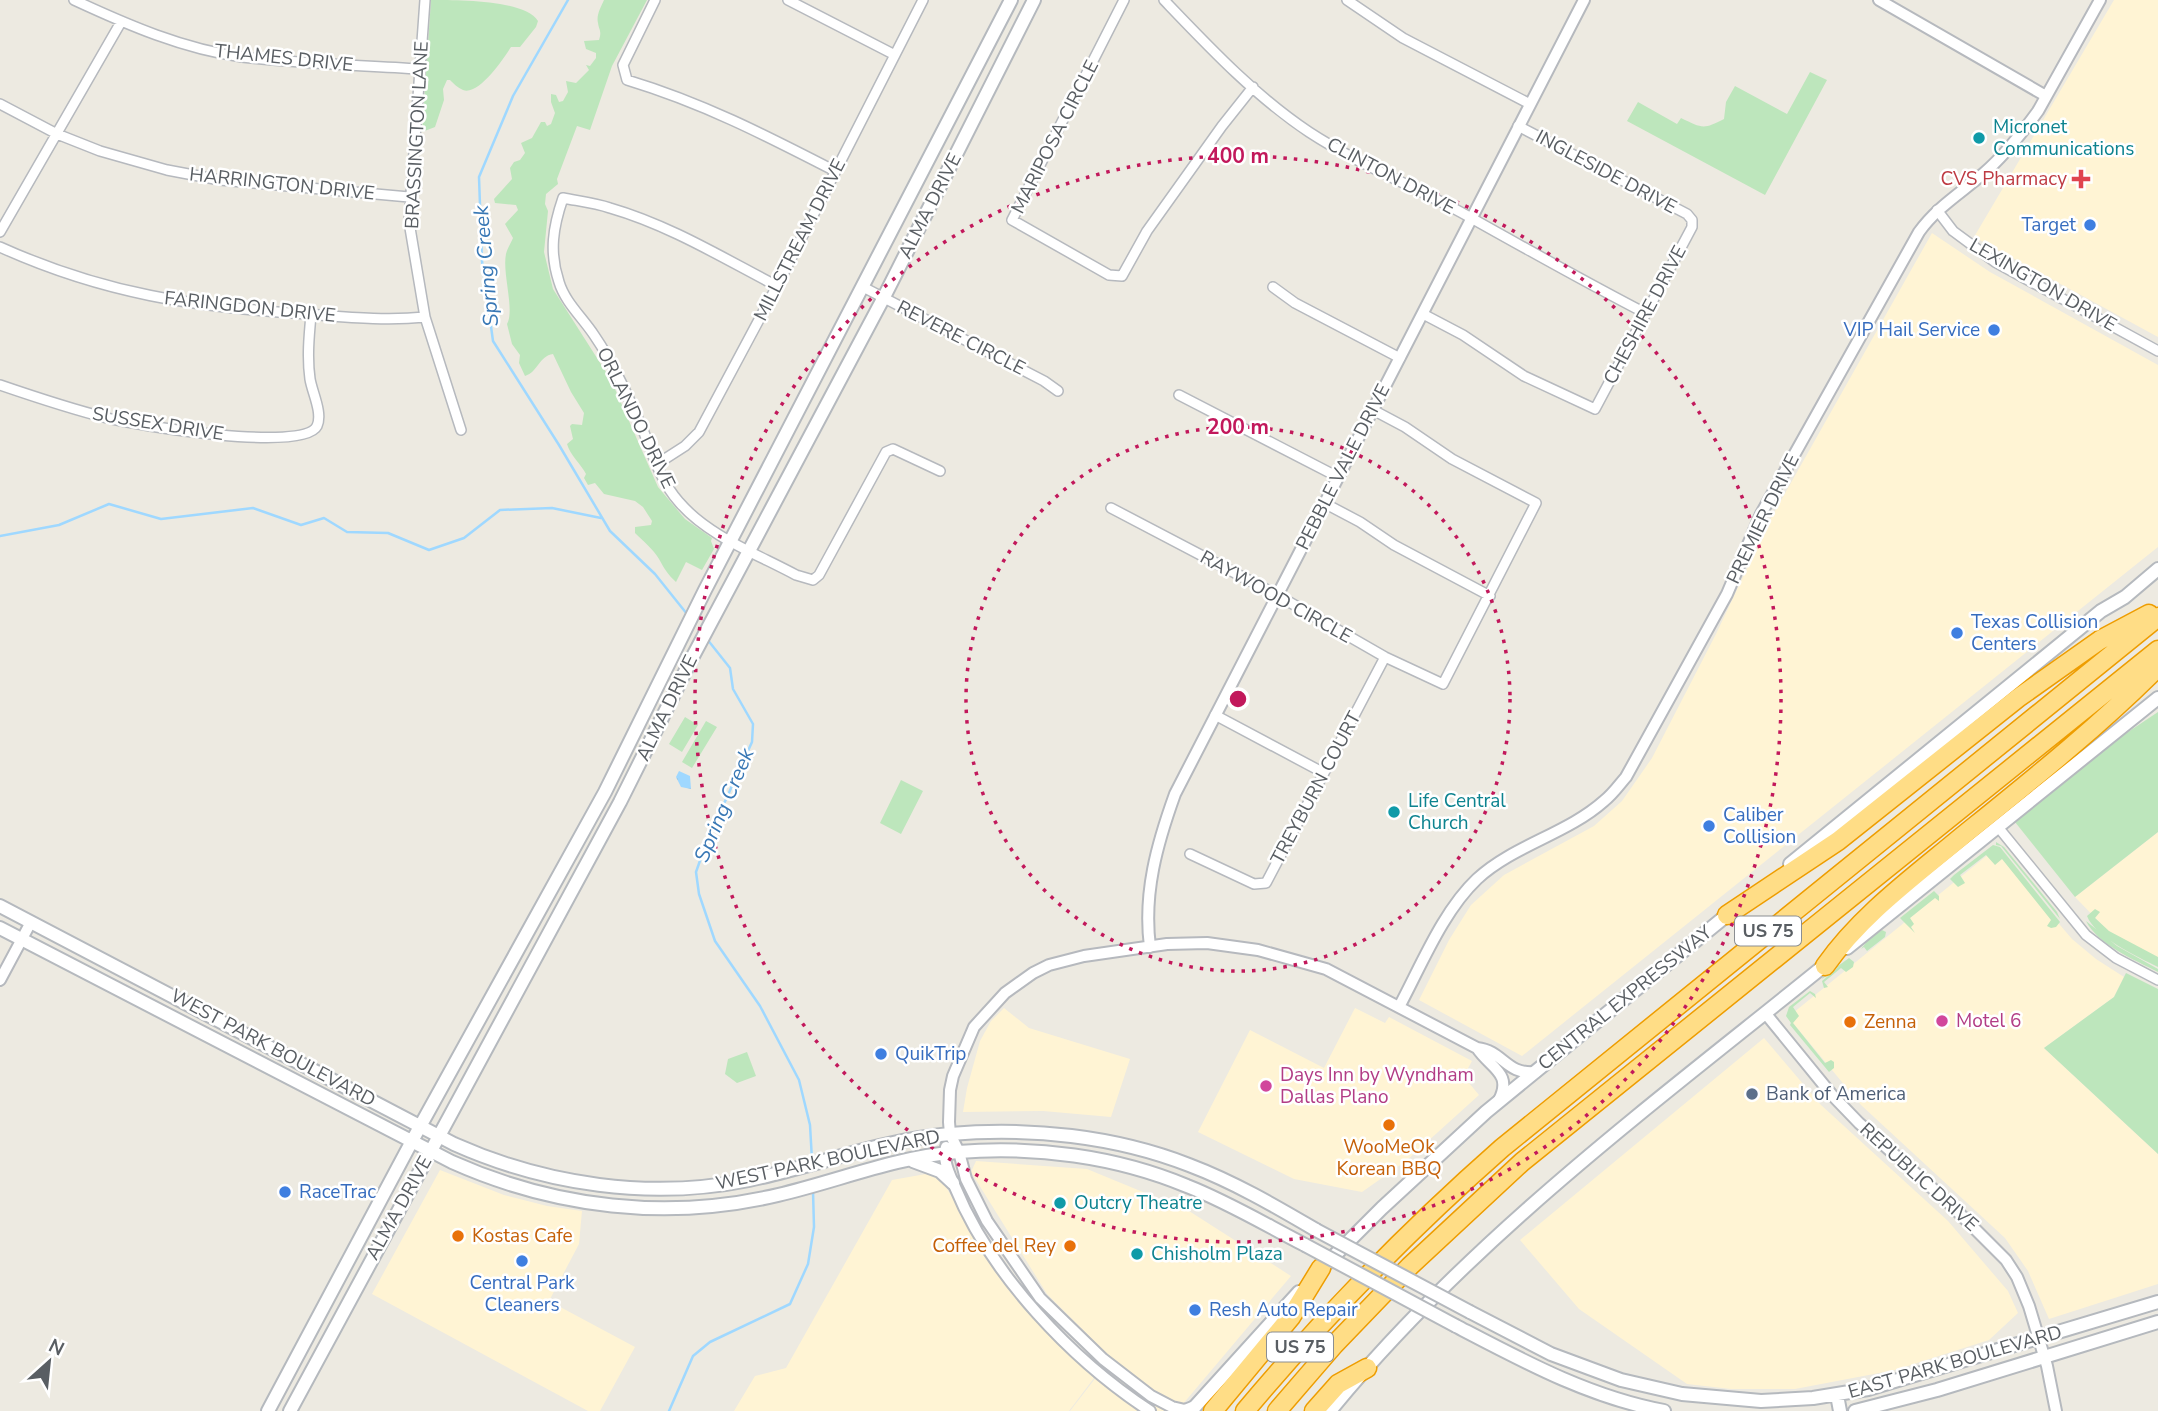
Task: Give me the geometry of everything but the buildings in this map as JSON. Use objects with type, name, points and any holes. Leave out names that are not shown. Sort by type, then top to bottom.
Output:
[{"type":"highway","points":[[1727,915],[1838,842],[2018,698],[2100,640],[2158,608]]},
{"type":"highway","name":"CENTRAL EXPRESSWAY","points":[[1245,1411],[1358,1285],[1453,1192],[1519,1133],[2158,617]]},
{"type":"highway","name":"US 75","points":[[1277,1411],[1334,1345],[1402,1275],[1530,1156],[2158,650]]},
{"type":"highway","points":[[1825,966],[1845,937],[1889,897],[2035,779],[2123,702],[2158,667]]},
{"type":"highway","points":[[1213,1411],[1291,1317],[1321,1268]]},
{"type":"highway","points":[[1314,1411],[1338,1384],[1367,1368]]},
{"type":"main road","name":"ALMA DRIVE","points":[[268,1411],[412,1141],[605,792],[678,642],[1011,0]]},
{"type":"main road","name":"ALMA DRIVE","points":[[290,1411],[648,747],[718,608],[884,297],[1034,0]]},
{"type":"main road","name":"CENTRAL EXPRESSWAY","points":[[1193,1408],[1321,1268],[1382,1208],[1499,1102],[2091,619],[2158,571]]},
{"type":"main road","points":[[1329,1411],[1453,1279],[1550,1189],[2158,698]]},
{"type":"main road","points":[[631,739],[648,747]]},
{"type":"main road","name":"WEST PARK BOULEVARD","points":[[0,906],[421,1126],[512,1167],[561,1178],[634,1188],[702,1187],[739,1182],[897,1142],[950,1134],[1006,1132],[1108,1142],[1189,1165],[1221,1178],[1470,1312]]},
{"type":"main road","name":"WEST PARK BOULEVARD","points":[[0,928],[430,1151],[495,1180],[573,1201],[606,1206],[702,1206],[730,1204],[780,1194],[909,1159],[958,1152],[1021,1151],[1098,1160],[1138,1169],[1188,1186],[1541,1371],[1612,1398],[1664,1411]]},
{"type":"main road","points":[[521,945],[538,953]]},
{"type":"main road","points":[[909,1159],[940,1171],[953,1182]]},
{"type":"main road","points":[[702,1187],[702,1206]]},
{"type":"main road","points":[[335,1285],[353,1294]]},
{"type":"main road","name":"EAST PARK BOULEVARD","points":[[1470,1312],[1552,1354],[1588,1369],[1657,1389],[1705,1397],[1761,1401],[1837,1395],[1888,1384],[2158,1302]]},
{"type":"main road","name":"EAST PARK BOULEVARD","points":[[1854,1411],[1937,1390],[2158,1322]]},
{"type":"main road","points":[[1837,1395],[1840,1411]]},
{"type":"main road","points":[[1704,1411],[1705,1397]]},
{"type":"street","name":"THAMES DRIVE","points":[[74,0],[164,38],[242,57],[420,69]]},
{"type":"street","name":"BRASSINGTON LANE","points":[[425,0],[409,197],[410,234],[425,317],[461,430]]},
{"type":"street","points":[[655,0],[623,65],[627,80],[678,95],[734,119],[835,171]]},
{"type":"street","points":[[788,0],[895,55]]},
{"type":"street","name":"MILLSTREAM DRIVE","points":[[657,464],[685,446],[699,432],[923,0]]},
{"type":"street","name":"MARIPOSA CIRCLE","points":[[1124,0],[1012,220],[1109,275],[1122,276],[1147,231],[1253,87]]},
{"type":"street","name":"CLINTON DRIVE","points":[[1164,0],[1253,87],[1308,131],[1527,247],[1570,275],[1645,313]]},
{"type":"street","points":[[1347,0],[1403,38],[1530,104]]},
{"type":"street","name":"PEBBLE VALE DRIVE","points":[[1150,947],[1147,915],[1149,893],[1161,833],[1175,794],[1584,0]]},
{"type":"street","points":[[1879,0],[1893,3],[2046,96]]},
{"type":"street","name":"PREMIER DRIVE","points":[[1399,1007],[1453,908],[1476,880],[1504,859],[1590,812],[1614,791],[1635,764],[1727,594],[1761,514],[1909,248],[1937,210],[1998,160],[2027,126],[2100,0]]},
{"type":"street","points":[[0,232],[121,22]]},
{"type":"street","name":"HARRINGTON DRIVE","points":[[0,104],[57,134],[121,158],[219,180],[409,197]]},
{"type":"street","name":"INGLESIDE DRIVE","points":[[1518,126],[1692,219]]},
{"type":"street","name":"ORLANDO DRIVE","points":[[777,286],[681,235],[609,207],[563,198],[555,220],[552,243],[559,284],[594,335],[617,376],[666,485],[680,503],[699,520],[796,575],[813,580],[819,575],[886,452],[893,449],[940,471]]},
{"type":"street","name":"LEXINGTON DRIVE","points":[[1937,210],[1953,232],[1995,262],[2158,351]]},
{"type":"street","name":"CHESHIRE DRIVE","points":[[1423,314],[1464,335],[1524,376],[1595,409],[1692,227],[1692,219]]},
{"type":"street","name":"FARINGDON DRIVE","points":[[0,247],[40,265],[135,294],[193,305],[381,320],[425,317]]},
{"type":"street","name":"REVERE CIRCLE","points":[[863,287],[1044,381],[1058,391]]},
{"type":"street","points":[[1273,287],[1295,303],[1400,358]]},
{"type":"street","name":"SUSSEX DRIVE","points":[[0,384],[38,398],[110,418],[193,432],[275,437],[310,433],[317,426],[318,417],[309,361],[311,314]]},
{"type":"street","points":[[1180,395],[1338,477]]},
{"type":"street","points":[[1324,503],[1360,522],[1394,545],[1490,596],[1536,503],[1452,459],[1405,427],[1373,410]]},
{"type":"street","name":"RAYWOOD CIRCLE","points":[[1111,508],[1277,595],[1385,657],[1443,684],[1490,596]]},
{"type":"street","name":"TREYBURN COURT","points":[[1191,854],[1254,884],[1266,883],[1385,657]]},
{"type":"street","points":[[1215,716],[1324,773]]},
{"type":"street","points":[[1998,827],[2086,935],[2116,958],[2158,980]]},
{"type":"street","points":[[0,980],[31,922]]},
{"type":"street","points":[[1150,1411],[1094,1369],[1030,1307],[976,1228],[953,1182],[944,1154],[950,1134],[950,1090],[961,1055],[974,1027],[1005,993],[1033,973],[1068,959],[1150,947],[1207,943],[1284,956],[1326,969],[1477,1048],[1499,1072],[1505,1083],[1499,1102]]},
{"type":"street","name":"REPUBLIC DRIVE","points":[[1766,1014],[1832,1095],[1859,1123],[1957,1211],[2006,1261],[2024,1292],[2044,1356],[2056,1411]]},
{"type":"street","points":[[1477,1048],[1497,1056],[1515,1071],[1536,1072]]},
{"type":"street","points":[[950,1134],[971,1192],[1011,1259],[1041,1298],[1103,1359],[1152,1396],[1172,1407],[1193,1408]]},
{"type":"street","points":[[1000,1265],[1011,1259]]},
{"type":"street","points":[[1094,1369],[1103,1359]]},
{"type":"shaded area","points":[[2114,0],[2158,0],[2158,337],[1974,237]]},
{"type":"shaded area","points":[[1932,233],[1990,272],[2158,365],[2158,547],[1522,1056],[1419,1000],[1449,940],[1471,905],[1504,875],[1594,826],[1622,801],[1652,758],[1716,634],[1770,520]]},
{"type":"shaded area","points":[[2158,832],[2158,958],[2112,935],[2075,897]]},
{"type":"shaded area","points":[[1995,849],[2072,939],[2124,977],[2114,997],[2044,1048],[2158,1154],[2158,1284],[2049,1319],[2028,1271],[2005,1238],[1861,1105],[1788,1017]]},
{"type":"shaded area","points":[[1004,1008],[1029,1028],[1130,1059],[1111,1117],[1043,1111],[963,1112],[980,1041],[991,1021]]},
{"type":"shaded area","points":[[1355,1008],[1385,1023],[1389,1017],[1472,1061],[1466,1072],[1469,1083],[1479,1095],[1406,1161],[1362,1192],[1294,1179],[1198,1132],[1250,1030],[1324,1068]]},
{"type":"shaded area","points":[[1764,1038],[1821,1105],[1948,1221],[2008,1291],[2018,1313],[1989,1340],[1895,1370],[1795,1389],[1731,1389],[1687,1384],[1579,1309],[1520,1240]]},
{"type":"shaded area","points":[[976,1161],[1087,1169],[1189,1211],[1291,1276],[1177,1411],[1070,1411],[1111,1358],[1047,1294],[971,1172]]},
{"type":"shaded area","points":[[440,1170],[504,1195],[547,1206],[582,1211],[579,1244],[549,1301],[635,1347],[600,1411],[588,1411],[372,1294]]},
{"type":"shaded area","points":[[937,1172],[1004,1284],[1094,1378],[1069,1411],[734,1411],[755,1376],[786,1368],[892,1180]]},
{"type":"green space","points":[[431,0],[506,5],[531,14],[538,21],[520,47],[511,47],[490,75],[476,87],[463,90],[447,80],[435,127],[422,132]]},
{"type":"green space","points":[[604,0],[647,0],[612,66],[590,130],[577,126],[557,179],[558,184],[546,194],[545,204],[548,211],[544,252],[553,289],[611,380],[658,487],[685,519],[712,538],[714,549],[702,570],[686,562],[676,582],[654,552],[635,533],[635,527],[651,525],[652,521],[643,507],[635,501],[604,494],[595,483],[588,485],[584,478],[586,474],[567,444],[573,439],[570,426],[582,425],[584,413],[553,354],[548,355],[525,376],[519,363],[520,355],[512,344],[507,324],[510,310],[505,262],[513,238],[505,224],[518,210],[516,205],[495,203],[494,199],[512,179],[510,168],[514,162],[520,160],[525,153],[521,143],[532,138],[541,122],[545,122],[547,126],[551,124],[555,113],[551,94],[556,95],[559,102],[563,101],[568,92],[566,81],[576,83],[589,70],[586,65],[590,66],[596,58],[596,53],[586,49],[584,41],[599,40],[598,17]]},
{"type":"green space","points":[[1810,72],[1827,80],[1765,195],[1627,121],[1638,102],[1677,124],[1681,118],[1698,126],[1711,125],[1724,119],[1726,102],[1735,86],[1787,114]]},
{"type":"green space","points":[[2158,712],[2158,832],[2075,897],[2015,822],[2119,738]]},
{"type":"green space","points":[[685,717],[698,725],[682,752],[669,744]]},
{"type":"green space","points":[[706,721],[717,727],[692,768],[682,762]]},
{"type":"green space","points":[[901,780],[923,791],[901,834],[880,823]]},
{"type":"green space","points":[[1996,842],[2004,847],[2060,919],[2001,846],[1996,845]]},
{"type":"green space","points":[[1993,845],[2000,847],[2060,922],[2056,927],[2047,926],[2051,920],[2002,859],[1995,865],[1986,855],[1960,875],[1965,883],[1958,887],[1950,879]]},
{"type":"green space","points":[[1934,891],[1939,896],[1939,901],[1935,898],[1910,918],[1915,933],[1900,918]]},
{"type":"green space","points":[[2095,909],[2100,912],[2095,918],[2109,931],[2158,957],[2158,967],[2118,946],[2099,931],[2087,916]]},
{"type":"green space","points":[[2086,921],[2117,946],[2158,969],[2158,972],[2108,945]]},
{"type":"green space","points":[[1882,930],[1886,932],[1885,937],[1867,951],[1864,947],[1861,949],[1868,940]]},
{"type":"green space","points":[[1849,958],[1854,962],[1853,967],[1846,972],[1841,968],[1824,982],[1828,987],[1824,988],[1822,981],[1841,965],[1822,979],[1823,977]]},
{"type":"green space","points":[[2126,973],[2158,989],[2158,1154],[2044,1048],[2114,997]]},
{"type":"green space","points":[[1810,991],[1816,998],[1810,993],[1793,1007],[1799,1016],[1793,1023],[1825,1063],[1831,1060],[1834,1062],[1834,1068],[1829,1072],[1790,1025],[1786,1016],[1789,1007]]},
{"type":"green space","points":[[747,1052],[756,1076],[737,1083],[725,1074],[728,1059]]},
{"type":"water","points":[[679,771],[690,776],[691,789],[681,787],[676,777]]},
{"type":"waterway","name":"Spring Creek","points":[[568,0],[513,96],[479,177],[482,261],[493,341],[610,531],[655,574],[687,614]]},
{"type":"waterway","points":[[0,536],[59,525],[109,504],[161,519],[253,508],[301,525],[324,518],[347,532],[388,533],[429,550],[464,538],[500,510],[552,508],[601,518]]},
{"type":"waterway","name":"Spring Creek","points":[[707,639],[730,668],[733,689],[753,724],[752,742],[707,841],[696,872],[699,894],[715,941],[760,1006],[799,1080],[810,1125],[812,1160]]},
{"type":"waterway","name":"Spring Creek","points":[[669,1411],[693,1356],[710,1342],[790,1304],[808,1264],[814,1227],[813,1191]]},
{"type":"place","name":"Micronet Communications","points":[[1979,138]]},
{"type":"place","name":"CVS Pharmacy","points":[[2081,179]]},
{"type":"place","name":"Target","points":[[2090,225]]},
{"type":"place","name":"VIP Hail Service","points":[[1994,330]]},
{"type":"place","name":"Texas Collision Centers","points":[[1957,633]]},
{"type":"place","name":"Life Central Church","points":[[1394,812]]},
{"type":"place","name":"Caliber Collision","points":[[1709,826]]},
{"type":"place","name":"Motel 6","points":[[1942,1021]]},
{"type":"place","name":"Zenna","points":[[1850,1022]]},
{"type":"place","name":"QuikTrip","points":[[881,1054]]},
{"type":"place","name":"Days Inn by Wyndham Dallas Plano","points":[[1266,1086]]},
{"type":"place","name":"Bank of America","points":[[1752,1094]]},
{"type":"place","name":"WooMeOk Korean BBQ","points":[[1389,1125]]},
{"type":"place","name":"RaceTrac","points":[[285,1192]]},
{"type":"place","name":"Outcry Theatre","points":[[1060,1203]]},
{"type":"place","name":"Kostas Cafe","points":[[458,1236]]},
{"type":"place","name":"Coffee del Rey","points":[[1070,1246]]},
{"type":"place","name":"Chisholm Plaza","points":[[1137,1254]]},
{"type":"place","name":"Central Park Cleaners","points":[[522,1261]]},
{"type":"place","name":"Resh Auto Repair","points":[[1195,1310]]}]
